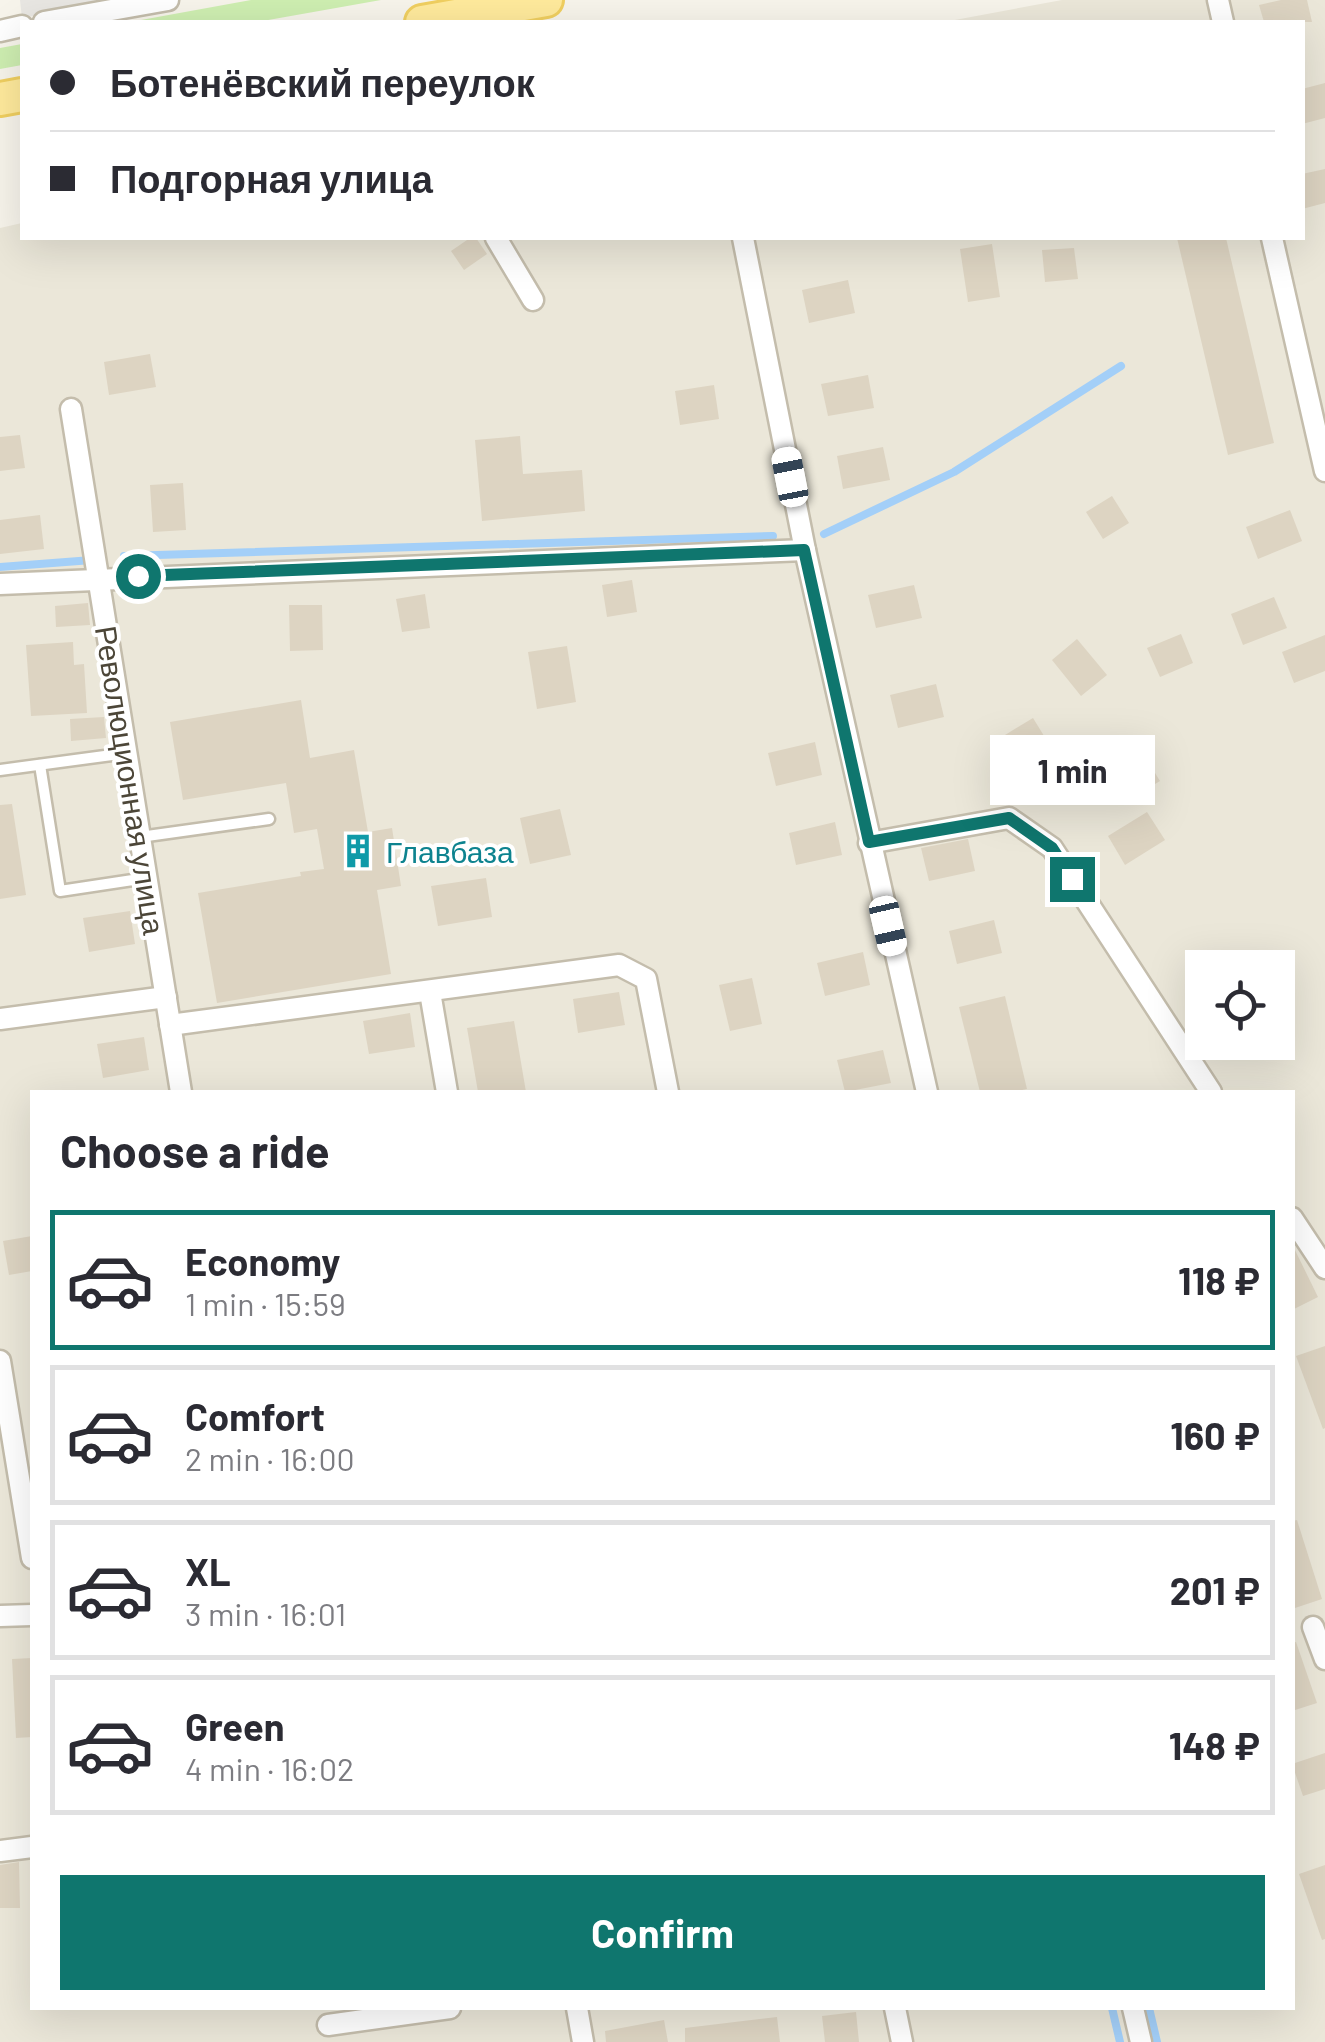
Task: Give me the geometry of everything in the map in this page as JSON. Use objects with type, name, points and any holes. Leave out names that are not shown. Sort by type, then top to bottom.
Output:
[{"type":"main road","points":[[433,20],[546,0]]},
{"type":"street","points":[[55,20],[168,0]]},
{"type":"street","points":[[497,240],[532,300]]},
{"type":"street","points":[[743,240],[804,550],[927,1090]]},
{"type":"street","points":[[1272,240],[1325,471]]},
{"type":"street","name":"Революционная улица","points":[[71,409],[181,1090]]},
{"type":"street","points":[[0,584],[804,550]]},
{"type":"street","points":[[869,842],[1009,818],[1052,848],[1210,1090]]},
{"type":"street","points":[[170,1025],[618,965],[646,979],[668,1090]]},
{"type":"street","points":[[430,992],[447,1090]]},
{"type":"street","points":[[0,1019],[166,997]]},
{"type":"street","points":[[1295,1223],[1325,1268]]},
{"type":"street","points":[[0,1361],[30,1546]]},
{"type":"street","points":[[0,1616],[30,1615]]},
{"type":"street","points":[[1310,1628],[1325,1659]]},
{"type":"street","points":[[0,1851],[30,1847]]},
{"type":"street","points":[[328,2025],[436,2010]]},
{"type":"street","points":[[577,2010],[583,2042]]},
{"type":"street","points":[[895,2010],[902,2042]]},
{"type":"street","points":[[1133,2010],[1141,2042]]},
{"type":"lane","points":[[0,770],[127,753]]},
{"type":"lane","points":[[40,765],[60,890],[147,878]]},
{"type":"lane","points":[[140,837],[269,819]]},
{"type":"shaded area","points":[[20,0],[124,0],[22,18]]},
{"type":"shaded area","points":[[1062,0],[1325,0],[1325,2042],[0,2042],[0,228],[20,223],[20,240],[1305,240],[1305,20],[955,20]]},
{"type":"green space","points":[[251,0],[381,0],[268,20],[141,20]]},
{"type":"green space","points":[[20,44],[20,65],[0,69],[0,48]]},
{"type":"building","points":[[1307,0],[1312,22],[1263,20],[1259,5]]},
{"type":"building","points":[[1325,83],[1325,118],[1305,123],[1305,88]]},
{"type":"building","points":[[1325,169],[1325,203],[1305,208],[1305,173]]},
{"type":"building","points":[[467,240],[477,240],[487,254],[464,270],[451,251]]},
{"type":"building","points":[[1177,240],[1226,240],[1274,443],[1228,455]]},
{"type":"building","points":[[992,244],[1000,297],[968,302],[960,249]]},
{"type":"building","points":[[1074,248],[1078,279],[1045,282],[1042,250]]},
{"type":"building","points":[[848,280],[855,313],[809,323],[802,290]]},
{"type":"building","points":[[150,354],[156,387],[109,395],[104,362]]},
{"type":"building","points":[[868,375],[874,408],[828,416],[821,384]]},
{"type":"building","points":[[714,385],[719,419],[680,425],[675,391]]},
{"type":"building","points":[[20,435],[25,468],[0,471],[0,437]]},
{"type":"building","points":[[520,436],[523,474],[582,470],[585,511],[482,521],[475,440]]},
{"type":"building","points":[[883,447],[890,480],[843,489],[837,456]]},
{"type":"building","points":[[183,483],[186,530],[153,532],[150,485]]},
{"type":"building","points":[[1112,496],[1129,523],[1103,539],[1086,512]]},
{"type":"building","points":[[1290,510],[1302,541],[1258,559],[1246,527]]},
{"type":"building","points":[[40,515],[44,549],[0,554],[0,520]]},
{"type":"building","points":[[632,580],[637,612],[607,617],[602,585]]},
{"type":"building","points":[[914,585],[922,618],[876,628],[868,595]]},
{"type":"building","points":[[425,594],[430,628],[402,632],[396,599]]},
{"type":"building","points":[[1274,597],[1287,628],[1243,645],[1231,614]]},
{"type":"building","points":[[88,603],[90,625],[56,627],[55,606]]},
{"type":"building","points":[[289,605],[322,605],[323,650],[290,651]]},
{"type":"building","points":[[1181,634],[1193,663],[1160,677],[1147,648]]},
{"type":"building","points":[[1325,635],[1325,671],[1294,683],[1282,652]]},
{"type":"building","points":[[1077,639],[1107,675],[1081,696],[1052,660]]},
{"type":"building","points":[[73,642],[74,665],[84,664],[87,713],[31,716],[26,645]]},
{"type":"building","points":[[567,646],[576,702],[537,709],[528,652]]},
{"type":"building","points":[[936,684],[944,717],[898,728],[890,695]]},
{"type":"building","name":"Главбаза","points":[[301,700],[310,758],[354,750],[368,832],[392,828],[401,886],[377,890],[391,974],[217,1003],[198,893],[324,869],[317,829],[294,833],[286,783],[183,800],[170,722]]},
{"type":"building","points":[[104,717],[106,738],[71,741],[70,719]]},
{"type":"building","points":[[1033,718],[1057,757],[1029,774],[1005,735]]},
{"type":"building","points":[[815,742],[822,775],[776,786],[768,753]]},
{"type":"building","points":[[1142,752],[1160,781],[1120,805],[1103,777]]},
{"type":"building","points":[[12,804],[26,895],[0,899],[0,805]]},
{"type":"building","points":[[560,809],[571,855],[530,864],[520,818]]},
{"type":"building","points":[[1147,812],[1165,840],[1125,865],[1108,836]]},
{"type":"building","points":[[835,822],[842,855],[796,865],[789,833]]},
{"type":"building","points":[[968,839],[975,871],[929,881],[921,848]]},
{"type":"building","points":[[486,878],[492,917],[438,926],[431,886]]},
{"type":"building","points":[[130,911],[135,944],[89,952],[83,918]]},
{"type":"building","points":[[994,920],[1002,953],[957,964],[949,931]]},
{"type":"building","points":[[863,952],[870,985],[825,996],[817,963]]},
{"type":"building","points":[[752,978],[762,1024],[730,1031],[719,985]]},
{"type":"building","points":[[619,992],[625,1025],[578,1033],[573,999]]},
{"type":"building","points":[[1005,996],[1027,1089],[980,1090],[959,1007]]},
{"type":"building","points":[[410,1013],[415,1047],[369,1054],[363,1021]]},
{"type":"building","points":[[514,1021],[526,1090],[478,1090],[467,1028]]},
{"type":"building","points":[[144,1037],[149,1070],[103,1078],[97,1044]]},
{"type":"building","points":[[883,1050],[891,1083],[844,1090],[837,1060]]},
{"type":"building","points":[[30,1236],[30,1271],[9,1275],[3,1241]]},
{"type":"building","points":[[1295,1250],[1318,1297],[1295,1308]]},
{"type":"building","points":[[1325,1346],[1325,1428],[1323,1429],[1296,1356]]},
{"type":"building","points":[[1295,1520],[1322,1599],[1295,1608]]},
{"type":"building","points":[[1295,1642],[1317,1703],[1295,1710]]},
{"type":"building","points":[[30,1658],[30,1737],[16,1738],[12,1659]]},
{"type":"building","points":[[1325,1753],[1325,1789],[1303,1796],[1295,1763]]},
{"type":"building","points":[[19,1862],[20,1908],[0,1908],[0,1865]]},
{"type":"building","points":[[1325,1865],[1325,1939],[1322,1940],[1299,1874]]},
{"type":"building","points":[[856,2012],[859,2042],[825,2042],[822,2016]]},
{"type":"building","points":[[777,2017],[780,2042],[685,2042],[685,2028]]},
{"type":"building","points":[[664,2020],[668,2042],[606,2042],[605,2031]]},
{"type":"waterway","points":[[824,534],[954,472],[1121,366]]},
{"type":"waterway","points":[[124,556],[773,536]]},
{"type":"waterway","points":[[0,567],[92,560]]},
{"type":"waterway","points":[[1112,2010],[1120,2042]]},
{"type":"waterway","points":[[1149,2010],[1157,2042]]},
{"type":"place","name":"Главбаза","points":[[358,851]]},
{"type":"route","points":[[138,576],[804,550],[869,842],[1009,818],[1052,848],[1072,879]]}]
